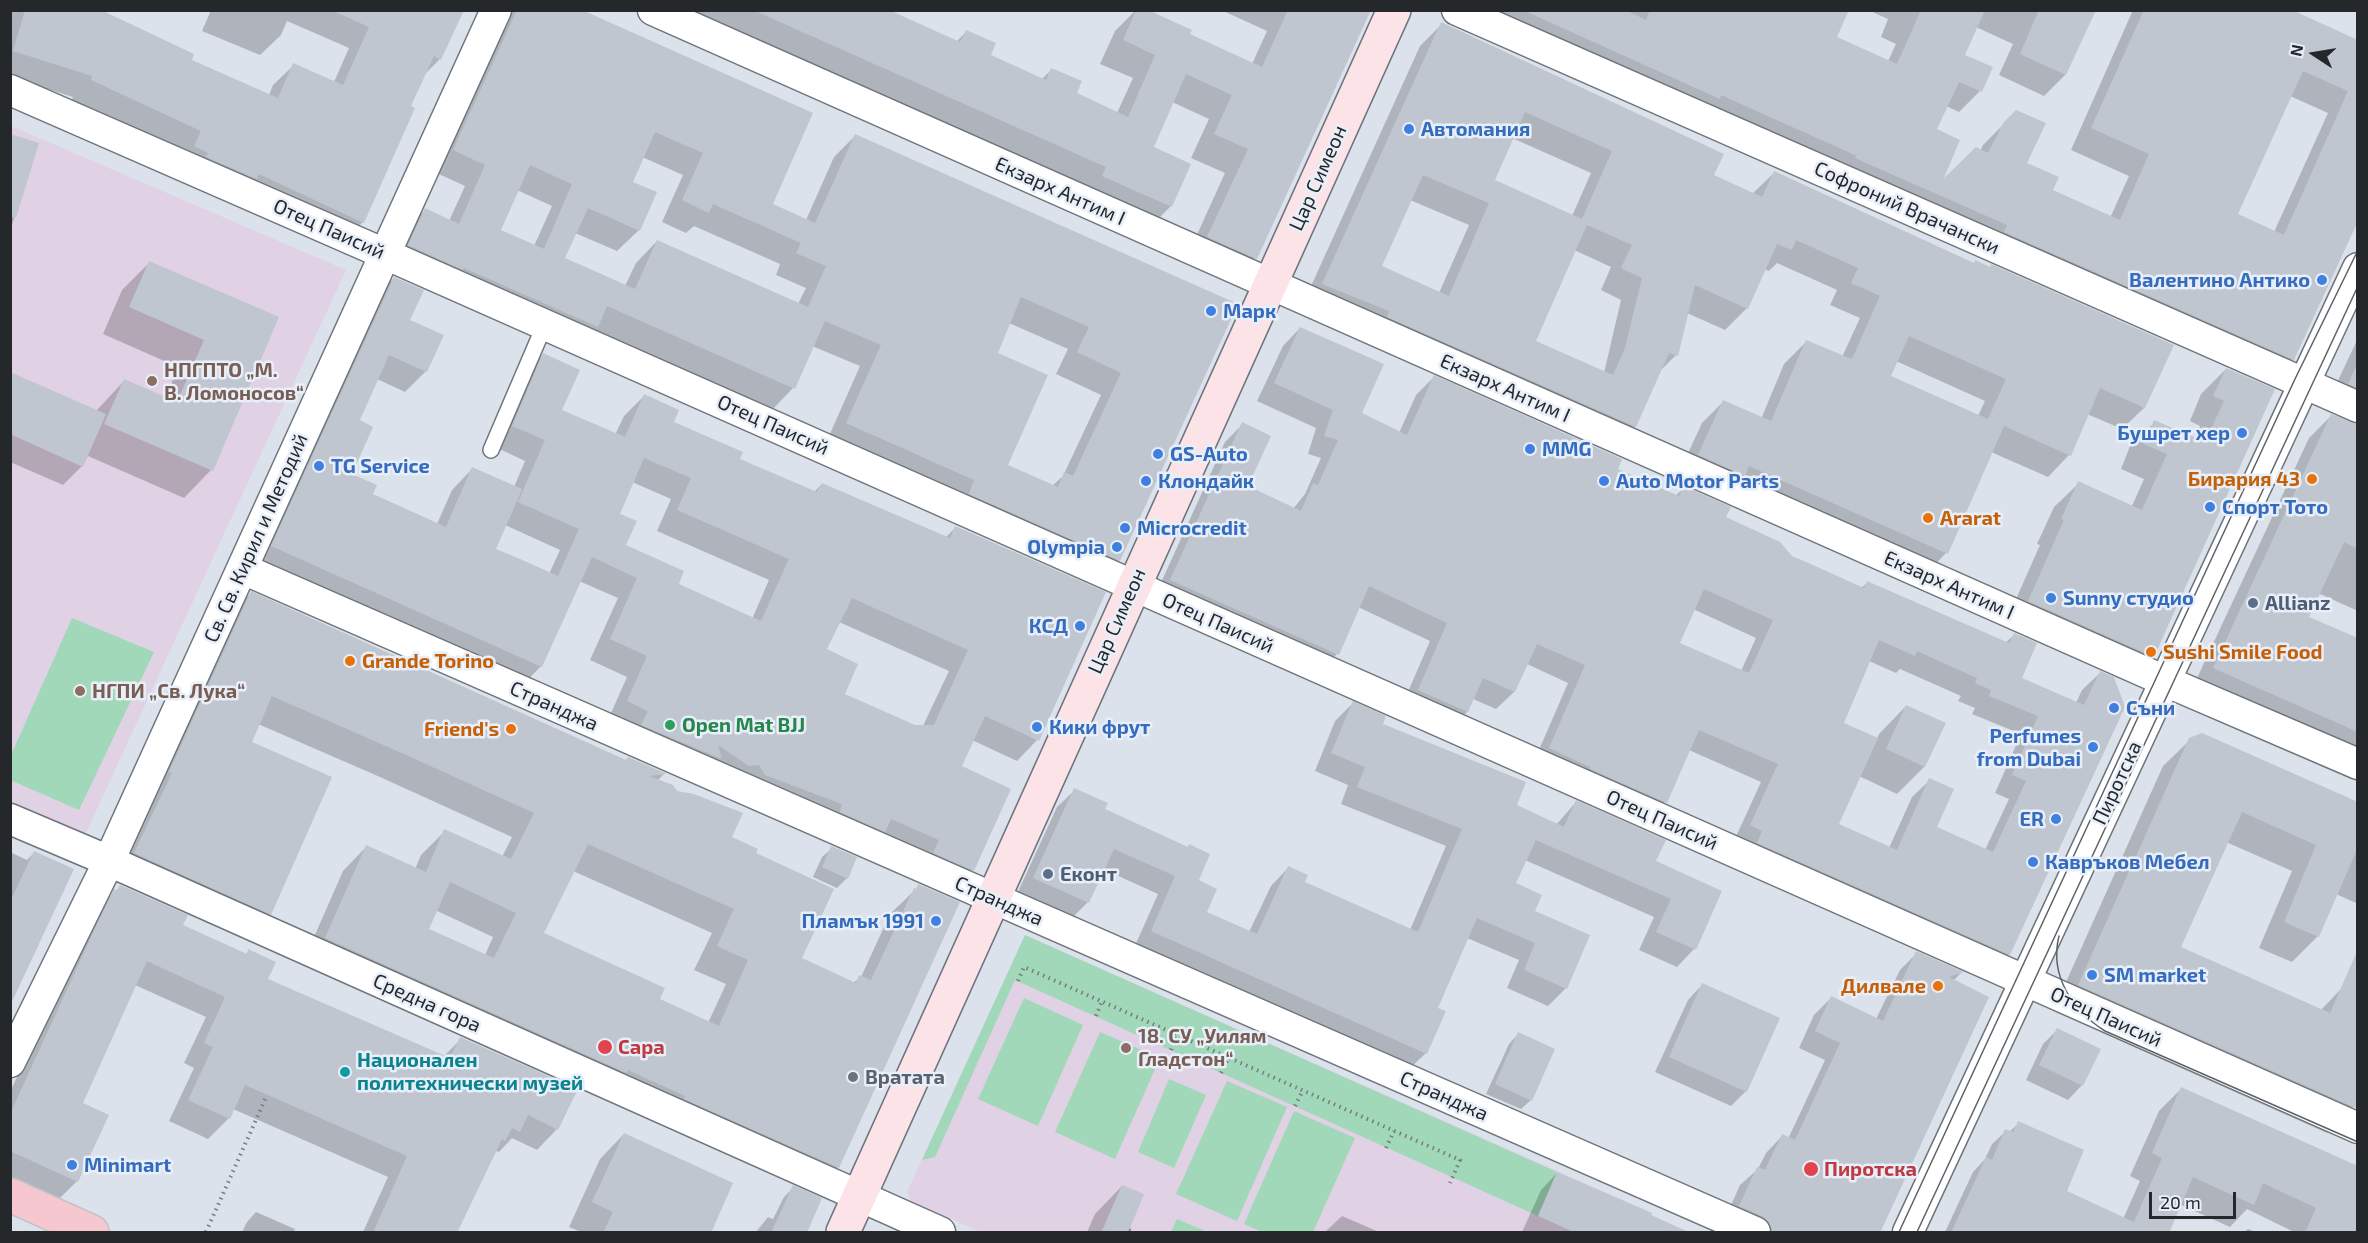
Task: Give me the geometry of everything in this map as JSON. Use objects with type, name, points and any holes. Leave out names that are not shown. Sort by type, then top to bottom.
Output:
[{"type":"main road","points":[[10,1195],[92,1233]]},
{"type":"street","name":"Св. Св. Кирил и Методий","points":[[10,1062],[109,861],[496,10]]},
{"type":"street","name":"Екзарх Антим I","points":[[653,10],[2164,681],[2358,764]]},
{"type":"street","name":"Цар Симеон","points":[[843,1233],[1394,10]]},
{"type":"street","name":"Софроний Врачански","points":[[1457,10],[2358,406]]},
{"type":"street","name":"Отец Паисий","points":[[10,90],[545,324],[2358,1128]]},
{"type":"street","name":"Пиротска","points":[[1908,1233],[2358,268]]},
{"type":"street","name":"Странджа","points":[[243,569],[1755,1233]]},
{"type":"street","name":"Средна гора","points":[[10,819],[109,861],[940,1233]]},
{"type":"lane","points":[[490,450],[545,324]]},
{"type":"path","points":[[1018,981],[1024,967],[1460,1160],[1450,1183]]},
{"type":"path","points":[[1096,1016],[1102,1001]]},
{"type":"path","points":[[1172,1050],[1178,1035]]},
{"type":"path","points":[[1221,1073],[1229,1058]]},
{"type":"path","points":[[1296,1106],[1303,1090]]},
{"type":"path","points":[[206,1233],[267,1095]]},
{"type":"path","points":[[1386,1148],[1394,1131]]},
{"type":"shaded area","name":"НПГПТО „М. В. Ломоносов“","points":[[11,126],[346,270],[84,837],[11,804]]},
{"type":"shaded area","name":"18. СУ „Уилям Гладстон“","points":[[1025,935],[1652,1213],[1651,1215],[1690,1232],[981,1232],[911,1201],[907,1192]]},
{"type":"green space","points":[[72,618],[154,652],[79,810],[10,780],[11,755]]},
{"type":"green space","points":[[1025,935],[1557,1172],[1538,1216],[1015,980],[935,1157],[922,1160]]},
{"type":"green space","points":[[1024,998],[1083,1025],[1038,1126],[978,1099]]},
{"type":"green space","points":[[1100,1032],[1160,1058],[1115,1159],[1055,1132]]},
{"type":"green space","points":[[1169,1079],[1206,1095],[1174,1168],[1138,1152]]},
{"type":"green space","points":[[1227,1081],[1287,1107],[1237,1221],[1176,1194]]},
{"type":"green space","points":[[1294,1111],[1355,1138],[1313,1232],[1262,1232],[1244,1224]]},
{"type":"green space","points":[[1177,1219],[1207,1232],[1171,1232]]},
{"type":"building","points":[[25,10],[101,10],[194,54],[192,60],[278,98],[293,63],[343,85],[369,27],[331,10],[464,10],[441,60],[434,56],[411,106],[415,108],[364,223],[259,174],[257,179],[206,157],[208,153],[194,146],[201,131],[91,80],[92,76],[13,51]]},
{"type":"building","points":[[517,10],[582,10],[813,113],[773,204],[815,223],[855,134],[1238,304],[1120,561],[969,494],[974,480],[846,423],[881,345],[825,321],[795,389],[607,306],[598,327],[408,245],[425,208],[459,224],[485,165],[453,150]],"holes":[[[655,132],[703,153],[682,200],[709,213],[713,204],[801,243],[796,253],[826,266],[808,307],[657,240],[635,289],[565,258],[588,208],[640,231],[657,192],[633,182]],[[530,165],[572,184],[544,249],[501,230]],[[1021,297],[1089,327],[1077,352],[1121,373],[1073,476],[1064,472],[1058,487],[1008,465],[1048,375],[998,353]]]},
{"type":"building","points":[[753,10],[889,10],[960,42],[966,30],[996,43],[991,55],[1046,80],[1051,68],[1082,81],[1077,93],[1128,117],[1155,55],[1123,40],[1136,10],[1148,10],[1192,30],[1190,34],[1262,67],[1288,10],[1371,10],[1257,259],[1207,237],[1248,149],[1214,134],[1232,95],[1186,74],[1154,147],[1191,164],[1172,207],[1102,176],[1106,167]]},
{"type":"building","points":[[1523,10],[1625,10],[1646,20],[1650,10],[1849,10],[1837,37],[1897,64],[1921,10],[1985,10],[1965,55],[1993,67],[1982,92],[1959,82],[1937,129],[1960,140],[1944,178],[1976,147],[1988,153],[2004,122],[2016,110],[2046,123],[2027,163],[2059,177],[2053,190],[2120,220],[2149,154],[2091,128],[2144,10],[2292,10],[2358,40],[2358,221],[2294,360],[2004,232],[2007,225],[1855,158],[1857,156],[1721,95],[1720,99]],"holes":[[[2303,71],[2348,91],[2284,235],[2238,214]]]},
{"type":"building","points":[[2039,10],[2096,10],[2066,75],[2020,54]]},
{"type":"building","points":[[1441,22],[1724,154],[1714,175],[1762,197],[1774,171],[1974,263],[1975,260],[1990,267],[1991,264],[2174,345],[2145,408],[2100,388],[2071,456],[2004,426],[1948,554],[1749,466],[1745,476],[1698,455],[1723,400],[1771,421],[1806,340],[1852,359],[1880,296],[1851,283],[1858,268],[1796,240],[1792,250],[1777,244],[1748,309],[1695,285],[1678,356],[1669,353],[1636,427],[1387,317],[1389,311],[1322,284]],"holes":[[[1525,112],[1612,151],[1582,219],[1495,180]],[[1423,175],[1489,203],[1449,296],[1382,266]],[[1587,225],[1632,245],[1621,268],[1642,278],[1625,348],[1613,375],[1536,341]],[[1909,336],[2006,379],[1988,419],[1891,376]]]},
{"type":"building","points":[[10,134],[39,143],[16,218],[10,217]]},
{"type":"building","points":[[149,261],[279,317],[213,471],[104,424],[124,379],[177,402],[204,340],[129,307]]},
{"type":"building","points":[[394,277],[424,290],[410,320],[444,335],[427,372],[389,355],[360,420],[373,427],[352,474],[377,485],[373,494],[446,527],[472,467],[522,489],[496,549],[558,576],[579,529],[518,502],[545,440],[512,426],[543,353],[580,370],[562,410],[625,437],[644,394],[679,410],[674,422],[743,452],[740,459],[817,492],[822,483],[950,538],[955,526],[1106,592],[1039,741],[985,716],[962,766],[1011,789],[974,871],[933,853],[939,840],[891,819],[885,832],[840,812],[842,804],[765,775],[759,765],[749,766],[718,745],[722,759],[641,725],[648,711],[627,701],[647,656],[610,639],[637,578],[592,557],[542,667],[271,546]],"holes":[[[644,458],[691,478],[677,510],[789,559],[761,621],[679,584],[684,571],[626,545],[637,521],[620,514]],[[852,598],[968,650],[934,725],[915,725],[845,694],[858,664],[827,649]]]},
{"type":"building","points":[[1300,327],[1384,364],[1362,413],[1407,435],[1434,375],[1622,459],[1618,469],[1679,496],[1684,486],[1731,507],[1726,517],[1780,542],[1792,556],[1864,588],[1867,581],[2009,643],[2014,633],[2037,643],[2022,678],[2084,705],[2100,671],[2114,677],[2125,707],[2010,955],[1757,843],[1762,831],[1750,825],[1778,764],[1699,730],[1667,803],[1549,748],[1585,665],[1537,644],[1515,692],[1483,678],[1468,712],[1418,690],[1447,623],[1369,586],[1339,655],[1170,580],[1242,422],[1271,436],[1248,486],[1301,511],[1313,483],[1318,485],[1338,440],[1324,436],[1333,410],[1274,383]],"holes":[[[1704,589],[1773,620],[1749,673],[1680,643]],[[1879,640],[1915,656],[1917,651],[1977,678],[1975,683],[1991,690],[1989,696],[2038,716],[2012,775],[2026,781],[1993,852],[1937,827],[1954,789],[1929,778],[1897,850],[1839,824],[1878,738],[1844,723]]]},
{"type":"building","points":[[2358,362],[2358,388],[2348,384]]},
{"type":"building","points":[[2226,368],[2275,389],[2154,657],[2028,601],[2064,520],[2061,519],[2078,481],[2142,510],[2167,454],[2144,444],[2154,420],[2205,442],[2224,401],[2213,396]]},
{"type":"building","points":[[10,372],[106,414],[83,467],[10,434]]},
{"type":"building","points":[[2331,414],[2358,424],[2358,549],[2344,542],[2309,617],[2358,638],[2358,732],[2213,668]]},
{"type":"building","points":[[251,591],[626,760],[628,757],[665,773],[649,776],[673,785],[677,791],[694,794],[743,813],[732,837],[758,849],[756,853],[834,889],[802,958],[856,983],[859,975],[871,980],[914,888],[916,889],[918,884],[960,902],[839,1168],[684,1099],[685,1096],[628,1070],[627,1073],[325,938],[366,845],[426,872],[444,829],[511,859],[534,813],[272,696],[252,742],[332,777],[271,915],[134,853],[172,773],[169,772]],"holes":[[[588,844],[734,909],[717,946],[748,960],[719,1026],[660,999],[665,988],[544,933]],[[450,882],[516,913],[494,958],[429,929]]]},
{"type":"building","points":[[1353,701],[1386,716],[1383,724],[1526,782],[1517,805],[1564,827],[1576,800],[1666,840],[1656,861],[1722,891],[1696,950],[1656,932],[1671,899],[1536,840],[1516,883],[1542,895],[1535,911],[1590,935],[1567,989],[1524,970],[1535,943],[1477,918],[1438,1008],[1446,1011],[1427,1054],[1151,931],[1175,876],[1114,849],[1089,903],[1033,878],[1074,788],[1108,803],[1105,809],[1188,847],[1189,844],[1210,854],[1199,880],[1217,889],[1207,912],[1257,934],[1288,866],[1308,875],[1305,882],[1418,932],[1462,829],[1357,787],[1365,767],[1331,753]]},
{"type":"building","points":[[1906,705],[1946,723],[1925,767],[1886,749]]},
{"type":"building","points":[[2202,733],[2358,802],[2358,847],[2319,937],[2284,922],[2316,845],[2242,812],[2181,947],[2330,1013],[2358,949],[2358,1109],[2078,985],[2189,738]]},
{"type":"building","points":[[831,846],[857,857],[848,879],[822,867]]},
{"type":"building","points":[[34,851],[74,869],[10,1006],[10,902]]},
{"type":"building","points":[[120,885],[188,915],[183,925],[247,954],[248,949],[276,962],[268,979],[450,1058],[460,1037],[578,1089],[558,1130],[528,1115],[520,1132],[512,1128],[505,1141],[502,1139],[457,1233],[373,1233],[407,1156],[245,1085],[230,1119],[188,1100],[213,1047],[204,1043],[225,997],[147,961],[83,1103],[109,1115],[78,1182],[10,1151],[10,1114],[97,924],[114,889],[117,891]]},
{"type":"building","points":[[1916,951],[1964,972],[1949,977],[1989,997],[1880,1233],[1772,1233],[1769,1222],[1762,1216],[1739,1206],[1757,1167],[1765,1170],[1782,1134],[1795,1140],[1840,1043],[1815,1031],[1831,996],[1883,1021]]},
{"type":"building","points":[[1702,983],[1780,1018],[1747,1092],[1669,1057]]},
{"type":"building","points":[[2057,1028],[2101,1049],[2083,1086],[2039,1065]]},
{"type":"building","points":[[1518,1032],[1555,1049],[1532,1101],[1495,1084]]},
{"type":"building","points":[[2181,1087],[2358,1166],[2358,1233],[2305,1233],[2316,1208],[2263,1183],[2254,1205],[2193,1177],[2169,1233],[1951,1233],[1986,1157],[1992,1160],[2005,1129],[2013,1132],[2018,1121],[2084,1150],[2067,1191],[2134,1222],[2162,1158],[2152,1153]]},
{"type":"building","points":[[624,1133],[733,1183],[711,1233],[603,1233],[613,1212],[592,1202]]},
{"type":"building","points":[[1557,1172],[1652,1213],[1651,1215],[1690,1233],[1576,1233],[1538,1216]]},
{"type":"building","points":[[793,1185],[822,1198],[807,1233],[771,1233]]},
{"type":"building","points":[[1122,1185],[1144,1194],[1128,1233],[1101,1233]]},
{"type":"tram line","points":[[1899,1232],[2295,379],[2358,250]]},
{"type":"tram line","points":[[1917,1232],[2358,286]]},
{"type":"tram line","points":[[2059,936],[2057,965],[2066,991],[2093,1023],[2105,1031],[2358,1142]]},
{"type":"place","name":"Автомания","points":[[1409,129]]},
{"type":"place","name":"Валентино Антико","points":[[2322,280]]},
{"type":"place","name":"Марк","points":[[1211,311]]},
{"type":"place","name":"НПГПТО „М. В. Ломоносов“","points":[[152,381]]},
{"type":"place","name":"Бушрет хер","points":[[2242,433]]},
{"type":"place","name":"MMG","points":[[1530,449]]},
{"type":"place","name":"GS-Auto","points":[[1158,454]]},
{"type":"place","name":"TG Service","points":[[319,466]]},
{"type":"place","name":"Бирария 43","points":[[2312,479]]},
{"type":"place","name":"Клондайк","points":[[1146,481]]},
{"type":"place","name":"Auto Motor Parts","points":[[1604,481]]},
{"type":"place","name":"Спорт Тото","points":[[2210,507]]},
{"type":"place","name":"Ararat","points":[[1928,518]]},
{"type":"place","name":"Microcredit","points":[[1125,528]]},
{"type":"place","name":"Olympia","points":[[1117,547]]},
{"type":"place","name":"Sunny студио","points":[[2051,598]]},
{"type":"place","name":"Allianz","points":[[2253,603]]},
{"type":"place","name":"КСД","points":[[1080,626]]},
{"type":"place","name":"Sushi Smile Food","points":[[2151,652]]},
{"type":"place","name":"Grande Torino","points":[[350,661]]},
{"type":"place","name":"НГПИ „Св. Лука“","points":[[80,691]]},
{"type":"place","name":"Съни","points":[[2114,708]]},
{"type":"place","name":"Open Mat BJJ","points":[[670,725]]},
{"type":"place","name":"Кики фрут","points":[[1037,727]]},
{"type":"place","name":"Friend's","points":[[511,729]]},
{"type":"place","name":"Perfumes from Dubai","points":[[2093,747]]},
{"type":"place","name":"ER","points":[[2056,819]]},
{"type":"place","name":"Кавръков Мебел","points":[[2033,862]]},
{"type":"place","name":"Еконт","points":[[1048,874]]},
{"type":"place","name":"Пламък 1991","points":[[936,921]]},
{"type":"place","name":"SM market","points":[[2092,975]]},
{"type":"place","name":"Дилвале","points":[[1938,986]]},
{"type":"place","name":"Сара","points":[[605,1047]]},
{"type":"place","name":"18. СУ „Уилям Гладстон“","points":[[1126,1048]]},
{"type":"place","name":"Национален политехнически музей","points":[[345,1072]]},
{"type":"place","name":"Вратата","points":[[853,1077]]},
{"type":"place","name":"Minimart","points":[[72,1165]]},
{"type":"place","name":"Пиротска","points":[[1811,1169]]}]
